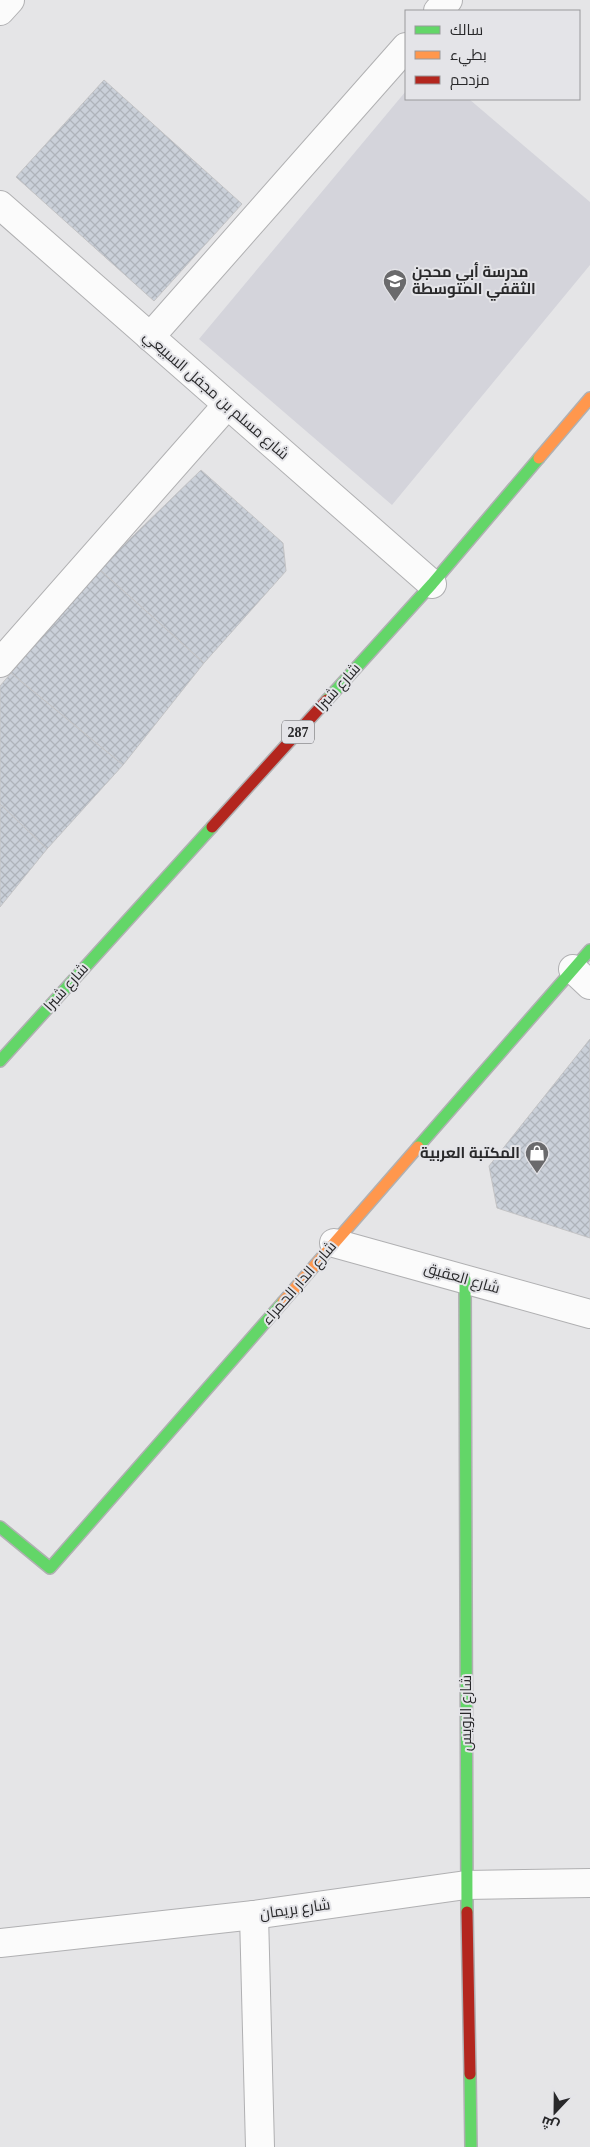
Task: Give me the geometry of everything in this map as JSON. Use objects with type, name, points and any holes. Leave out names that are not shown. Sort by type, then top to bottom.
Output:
[{"type":"street","points":[[0,11],[10,0]]},
{"type":"street","points":[[439,10],[448,0]]},
{"type":"street","points":[[150,337],[405,48]]},
{"type":"street","name":"شارع مسلم بن مجفل السبيعي","points":[[0,205],[432,584]]},
{"type":"street","name":"شارع شبرا","points":[[2,1056],[432,584],[590,398]]},
{"type":"street","points":[[0,663],[228,405]]},
{"type":"street","name":"شارع الدار الحمراء","points":[[0,1527],[50,1568],[334,1243],[584,968]]},
{"type":"street","name":"شارع العقيق","points":[[334,1243],[590,1314]]},
{"type":"street","name":"شارع الرويس","points":[[465,1279],[466,1885],[471,2147]]},
{"type":"street","name":"شارع بريمان","points":[[0,1943],[254,1915],[466,1885],[590,1883]]},
{"type":"street","points":[[254,1915],[260,2147]]},
{"type":"shaded area","name":"مدرسة أبي محجن الثقفي المتوسطة","points":[[405,92],[405,100],[470,100],[590,202],[590,265],[392,505],[199,339]]},
{"type":"building","points":[[104,80],[242,204],[154,301],[16,177]]},
{"type":"building","points":[[201,470],[283,543],[286,571],[204,663],[99,569]]},
{"type":"building","points":[[99,569],[204,663],[123,765],[11,673]]},
{"type":"building","points":[[11,673],[123,765],[47,849],[0,804],[0,686]]},
{"type":"building","points":[[0,804],[47,849],[0,907]]},
{"type":"building","points":[[590,1039],[590,1238],[497,1208],[489,1166]]},
{"type":"traffic: fast","points":[[327,700],[432,584],[539,458]]},
{"type":"traffic: fast","points":[[0,1061],[212,827]]},
{"type":"traffic: fast","points":[[418,1147],[590,950]]},
{"type":"traffic: fast","points":[[465,1279],[467,1912]]},
{"type":"traffic: fast","points":[[0,1527],[50,1568],[283,1302]]},
{"type":"traffic: fast","points":[[470,2074],[471,2147]]},
{"type":"traffic: slow","points":[[539,458],[590,398]]},
{"type":"traffic: slow","points":[[283,1302],[418,1147]]},
{"type":"traffic: jam","points":[[212,827],[327,700]]},
{"type":"traffic: jam","points":[[467,1912],[470,2074]]},
{"type":"place","name":"مدرسة أبي محجن الثقفي المتوسطة","points":[[395,302]]},
{"type":"place","name":"المكتبة العربية","points":[[537,1174]]}]
